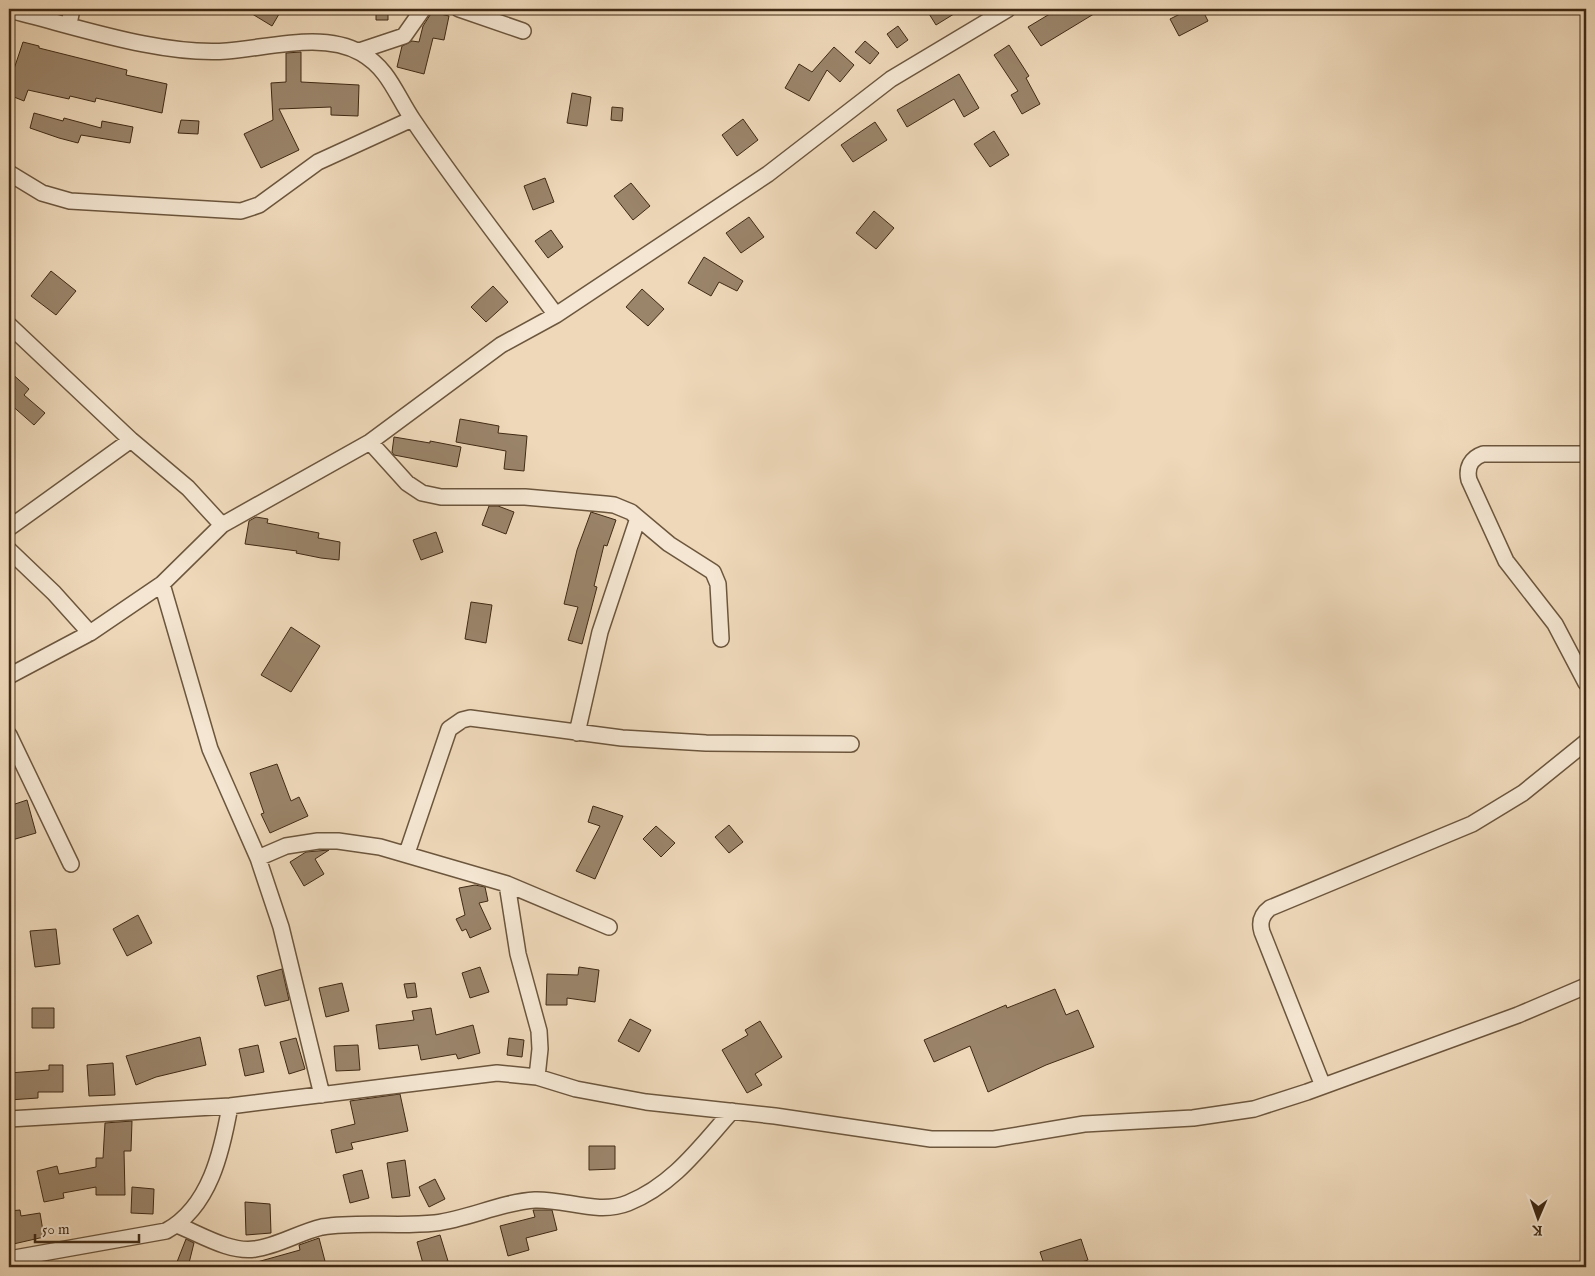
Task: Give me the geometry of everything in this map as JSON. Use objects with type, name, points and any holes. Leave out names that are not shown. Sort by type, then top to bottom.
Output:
[{"type":"street","points":[[69,24],[72,9]]},
{"type":"street","points":[[359,51],[404,36],[423,9]]},
{"type":"street","points":[[459,9],[523,31]]},
{"type":"street","points":[[9,676],[90,633],[162,584],[222,525],[370,442],[501,345],[556,315],[768,174],[891,79],[1008,9]]},
{"type":"street","points":[[9,10],[147,44],[177,49],[227,51],[295,42],[339,45],[359,51],[384,71],[412,119],[556,315]]},
{"type":"street","points":[[9,173],[42,193],[70,201],[241,211],[259,205],[318,162],[412,119]]},
{"type":"street","points":[[9,325],[131,440],[188,488],[222,525]]},
{"type":"street","points":[[9,528],[131,440]]},
{"type":"street","points":[[370,442],[407,483],[414,489],[431,496],[525,497],[605,504],[623,508],[669,544],[713,572],[718,584],[721,639]]},
{"type":"street","points":[[1586,454],[1483,454],[1475,458],[1468,470],[1470,480],[1499,549],[1514,573],[1555,624],[1586,683]]},
{"type":"street","points":[[577,733],[600,632],[638,518]]},
{"type":"street","points":[[9,550],[54,593],[90,633]]},
{"type":"street","points":[[162,584],[210,749],[258,858],[281,927],[322,1095]]},
{"type":"street","points":[[407,853],[449,729],[455,724],[470,718],[577,733],[687,742],[851,744]]},
{"type":"street","points":[[9,735],[71,864]]},
{"type":"street","points":[[1323,1086],[1262,932],[1261,922],[1264,914],[1270,908],[1454,832],[1490,814],[1523,793],[1586,742]]},
{"type":"street","points":[[258,858],[286,846],[318,841],[358,843],[407,853],[508,884],[609,928]]},
{"type":"street","points":[[508,884],[518,954],[539,1031],[540,1049],[537,1077]]},
{"type":"street","points":[[9,1119],[230,1106],[480,1073],[518,1074],[537,1077],[612,1097],[732,1111],[931,1140],[973,1140],[1084,1124],[1193,1118],[1227,1114],[1281,1101],[1518,1015],[1586,986]]},
{"type":"street","points":[[9,1259],[166,1231],[177,1225],[195,1204],[213,1173],[224,1139],[230,1106]]},
{"type":"street","points":[[177,1225],[234,1248],[249,1250],[263,1248],[304,1231],[322,1227],[436,1223],[534,1200],[564,1201],[596,1208],[615,1207],[639,1198],[675,1175],[732,1111]]},
{"type":"building","points":[[244,9],[282,9],[272,26]]},
{"type":"building","points":[[376,9],[388,9],[388,20],[376,20]]},
{"type":"building","points":[[926,9],[962,9],[936,25]]},
{"type":"building","points":[[1058,9],[1102,9],[1041,46],[1028,27]]},
{"type":"building","points":[[1190,9],[1202,9],[1208,21],[1179,36],[1170,19]]},
{"type":"building","points":[[432,12],[449,16],[444,40],[433,38],[424,74],[397,67],[402,46],[412,41],[419,42],[423,26]]},
{"type":"building","points":[[898,26],[908,40],[897,48],[887,34]]},
{"type":"building","points":[[865,41],[879,53],[870,64],[855,52]]},
{"type":"building","points":[[23,42],[39,46],[39,48],[127,70],[126,75],[167,84],[162,113],[96,98],[95,102],[70,96],[69,99],[28,90],[24,101],[9,95],[9,84]]},
{"type":"building","points":[[1009,45],[1029,76],[1026,78],[1040,104],[1022,114],[1011,95],[1018,91],[994,55]]},
{"type":"building","points":[[834,47],[854,65],[840,82],[827,70],[809,101],[785,88],[799,64],[812,72]]},
{"type":"building","points":[[301,52],[301,82],[359,85],[358,116],[331,115],[331,107],[279,109],[299,150],[261,168],[244,134],[273,120],[271,83],[286,82],[286,53]]},
{"type":"building","points":[[959,74],[979,108],[964,117],[954,99],[907,127],[897,110]]},
{"type":"building","points":[[572,93],[591,97],[587,126],[567,123]]},
{"type":"building","points":[[612,107],[623,108],[622,121],[611,120]]},
{"type":"building","points":[[34,113],[63,121],[64,118],[101,128],[102,121],[133,127],[130,143],[81,135],[78,143],[59,138],[30,128]]},
{"type":"building","points":[[743,119],[758,140],[737,156],[722,135]]},
{"type":"building","points":[[181,120],[199,121],[198,134],[178,133]]},
{"type":"building","points":[[875,122],[887,140],[853,162],[841,145]]},
{"type":"building","points":[[994,131],[1009,155],[990,167],[974,144]]},
{"type":"building","points":[[545,178],[554,202],[533,210],[524,186]]},
{"type":"building","points":[[631,183],[650,206],[633,220],[614,196]]},
{"type":"building","points":[[874,211],[894,228],[876,249],[856,233]]},
{"type":"building","points":[[749,217],[764,237],[741,253],[726,233]]},
{"type":"building","points":[[551,230],[563,247],[548,258],[535,241]]},
{"type":"building","points":[[704,257],[743,281],[737,291],[719,282],[711,296],[688,283]]},
{"type":"building","points":[[51,271],[76,291],[56,315],[31,296]]},
{"type":"building","points":[[493,286],[508,302],[486,322],[471,307]]},
{"type":"building","points":[[642,289],[664,309],[648,326],[626,307]]},
{"type":"building","points":[[9,371],[29,389],[24,395],[45,413],[34,425],[9,403]]},
{"type":"building","points":[[460,419],[499,426],[498,433],[527,436],[524,471],[504,469],[506,451],[456,442]]},
{"type":"building","points":[[394,437],[461,447],[457,467],[394,455],[392,452]]},
{"type":"building","points":[[489,506],[498,506],[514,512],[506,534],[482,525]]},
{"type":"building","points":[[591,512],[616,520],[607,546],[604,545],[594,586],[597,587],[582,644],[568,640],[578,607],[564,604],[577,550]]},
{"type":"building","points":[[256,517],[268,519],[267,523],[319,533],[318,538],[340,542],[339,560],[296,553],[297,551],[245,544],[249,521]]},
{"type":"building","points":[[436,532],[443,552],[421,560],[413,540]]},
{"type":"building","points":[[471,602],[492,605],[486,643],[465,639]]},
{"type":"building","points":[[291,627],[320,646],[291,692],[261,675]]},
{"type":"building","points":[[277,764],[291,801],[299,797],[308,816],[270,833],[261,814],[264,813],[250,773]]},
{"type":"building","points":[[27,800],[36,833],[12,840],[9,831],[9,806]]},
{"type":"building","points":[[593,806],[623,816],[595,879],[576,871],[600,826],[588,822]]},
{"type":"building","points":[[729,825],[743,842],[729,853],[715,837]]},
{"type":"building","points":[[656,826],[675,843],[661,857],[643,839]]},
{"type":"building","points":[[329,850],[315,859],[324,874],[304,886],[290,862],[306,852]]},
{"type":"building","points":[[475,885],[485,887],[488,901],[479,903],[491,929],[470,938],[466,929],[462,931],[456,919],[465,915],[459,888]]},
{"type":"building","points":[[138,915],[152,943],[127,956],[113,929]]},
{"type":"building","points":[[56,929],[60,964],[35,967],[30,931]]},
{"type":"building","points":[[480,967],[489,992],[470,998],[462,973]]},
{"type":"building","points":[[579,967],[599,970],[595,1002],[567,998],[567,1005],[546,1005],[547,974],[578,975]]},
{"type":"building","points":[[282,969],[289,1000],[265,1006],[257,976]]},
{"type":"building","points":[[342,983],[349,1011],[326,1017],[319,988]]},
{"type":"building","points":[[415,983],[417,997],[407,998],[404,984]]},
{"type":"building","points":[[1055,989],[1066,1015],[1078,1010],[1094,1047],[1046,1065],[988,1092],[970,1046],[934,1062],[924,1040],[1006,1005],[1007,1008]]},
{"type":"building","points":[[32,1008],[54,1008],[54,1028],[32,1028]]},
{"type":"building","points":[[431,1008],[436,1035],[473,1025],[480,1053],[458,1059],[456,1054],[421,1060],[418,1045],[379,1049],[376,1025],[414,1020],[412,1011]]},
{"type":"building","points":[[630,1019],[651,1030],[639,1052],[618,1041]]},
{"type":"building","points":[[760,1021],[782,1057],[755,1074],[762,1085],[747,1093],[722,1050],[748,1035],[745,1030]]},
{"type":"building","points":[[200,1037],[206,1065],[156,1077],[136,1085],[126,1056]]},
{"type":"building","points":[[296,1038],[305,1069],[289,1074],[280,1042]]},
{"type":"building","points":[[509,1038],[524,1040],[522,1057],[507,1055]]},
{"type":"building","points":[[258,1045],[264,1072],[245,1076],[239,1049]]},
{"type":"building","points":[[358,1045],[360,1070],[336,1071],[334,1046]]},
{"type":"building","points":[[113,1063],[115,1095],[89,1096],[87,1065]]},
{"type":"building","points":[[49,1065],[63,1065],[63,1092],[38,1092],[38,1098],[9,1100],[9,1073],[49,1070]]},
{"type":"building","points":[[400,1094],[408,1131],[351,1143],[353,1149],[336,1153],[331,1130],[355,1124],[350,1101]]},
{"type":"building","points":[[132,1121],[131,1151],[124,1151],[125,1195],[96,1195],[96,1187],[63,1193],[64,1198],[44,1202],[37,1171],[57,1166],[59,1174],[96,1167],[96,1158],[103,1158],[105,1123]]},
{"type":"building","points":[[589,1146],[615,1146],[615,1169],[589,1170]]},
{"type":"building","points":[[405,1160],[410,1196],[392,1198],[387,1163]]},
{"type":"building","points":[[362,1170],[369,1198],[350,1203],[343,1175]]},
{"type":"building","points":[[435,1179],[445,1199],[429,1207],[419,1187]]},
{"type":"building","points":[[132,1187],[154,1189],[153,1214],[131,1213]]},
{"type":"building","points":[[245,1202],[270,1204],[271,1233],[246,1235]]},
{"type":"building","points":[[20,1210],[21,1216],[40,1213],[44,1237],[9,1245],[9,1211]]},
{"type":"building","points":[[533,1210],[552,1210],[557,1230],[526,1238],[529,1250],[508,1256],[500,1226],[535,1217]]},
{"type":"building","points":[[440,1235],[448,1261],[424,1267],[417,1242]]},
{"type":"building","points":[[319,1238],[326,1265],[317,1267],[251,1267],[250,1264],[300,1250],[299,1245]]},
{"type":"building","points":[[186,1239],[194,1243],[188,1267],[175,1267]]},
{"type":"building","points":[[1081,1239],[1088,1260],[1066,1267],[1045,1267],[1040,1252]]}]
